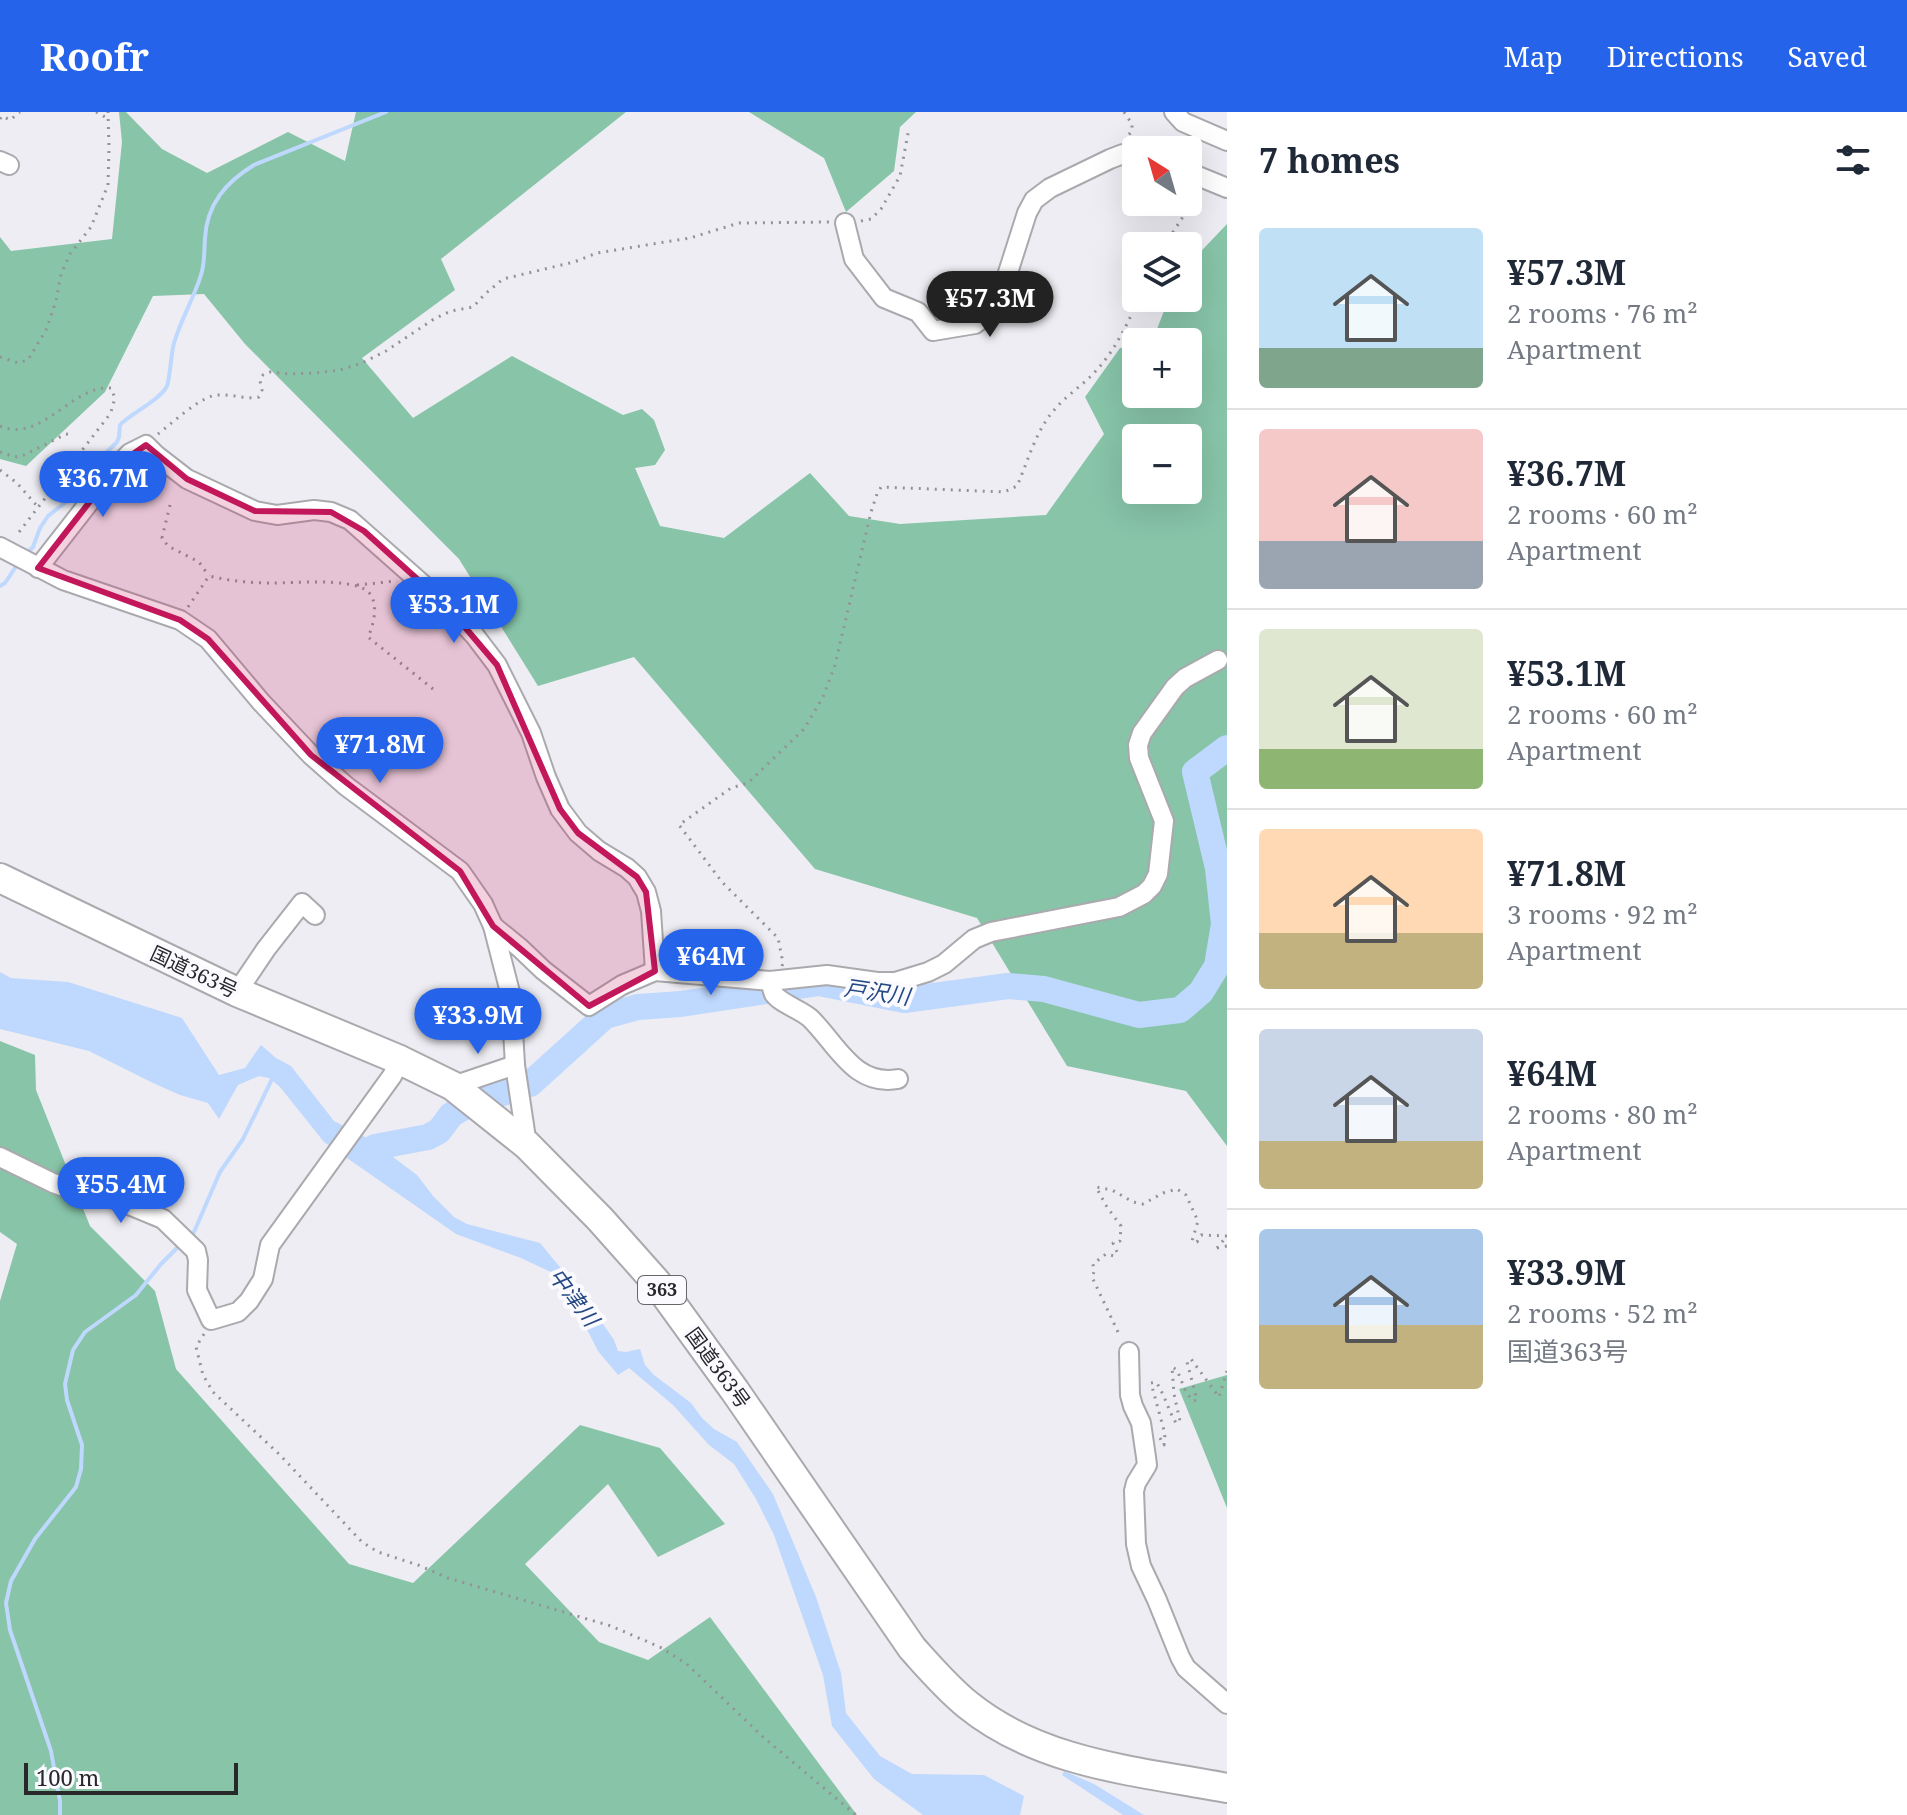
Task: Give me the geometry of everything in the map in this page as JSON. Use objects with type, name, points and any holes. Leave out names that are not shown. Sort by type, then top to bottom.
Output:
[{"type":"highway","name":"国道363号","points":[[0,878],[396,1068],[453,1086],[527,1145],[600,1219],[656,1282],[912,1648],[944,1683],[993,1722],[1047,1750],[1074,1759],[1227,1788]]},
{"type":"street","points":[[1174,112],[1183,122],[1227,141]]},
{"type":"street","points":[[845,223],[854,259],[884,298],[918,312],[933,331],[975,324],[997,307],[1034,200],[1050,188],[1122,154]]},
{"type":"street","points":[[1202,178],[1227,188]]},
{"type":"street","points":[[38,568],[120,463],[130,453],[146,445],[187,479],[255,511],[277,515],[314,510],[331,512],[350,520],[446,605],[497,665],[531,733],[560,809],[578,833],[599,851],[627,868],[646,892],[651,911],[655,971]]},
{"type":"street","points":[[2,549],[63,580],[180,620],[208,639],[311,755],[346,786],[460,871],[483,904],[493,926],[511,996],[515,1065],[527,1145]]},
{"type":"street","points":[[493,926],[589,1006],[622,985],[655,971],[770,981],[827,975],[895,982],[944,964],[974,939],[991,932],[1119,907],[1144,894],[1158,874],[1164,821],[1139,758],[1138,745],[1142,733],[1175,687],[1218,660]]},
{"type":"street","points":[[237,992],[302,903],[315,915]]},
{"type":"street","points":[[770,981],[774,994],[808,1017],[852,1065],[872,1079],[884,1082],[898,1079]]},
{"type":"street","points":[[453,1086],[515,1065]]},
{"type":"street","points":[[0,1157],[53,1183],[112,1198],[163,1219],[196,1251],[197,1290],[211,1320],[238,1312],[249,1301],[263,1279],[270,1245],[396,1068]]},
{"type":"street","points":[[1129,1352],[1130,1395],[1141,1423],[1147,1465],[1134,1491],[1136,1544],[1141,1566],[1186,1668],[1227,1704]]},
{"type":"path","points":[[0,119],[2,116],[10,120],[20,112]]},
{"type":"path","points":[[96,112],[108,118]]},
{"type":"path","points":[[0,357],[18,363],[28,360],[46,330],[61,274],[70,254],[91,227],[108,185],[108,112]]},
{"type":"path","points":[[146,445],[189,410],[212,396],[259,397],[262,390],[260,381],[263,375],[270,372],[316,373],[362,363],[434,319],[451,311],[473,307],[503,279],[574,262],[597,253],[690,238],[739,223],[845,223],[871,219],[881,209],[900,176],[909,128]]},
{"type":"path","points":[[1173,232],[1208,180]]},
{"type":"path","points":[[770,981],[783,963],[778,938],[722,882],[679,825],[731,788],[748,783],[804,729],[823,697],[835,665],[871,512],[881,487],[1004,492],[1017,486],[1043,426],[1055,408],[1112,353],[1133,312]]},
{"type":"path","points":[[0,426],[16,430],[34,425],[98,388],[111,388],[114,394],[110,414],[2,549]]},
{"type":"path","points":[[0,452],[15,457],[24,455],[66,434],[72,435]]},
{"type":"path","points":[[0,470],[17,483],[38,507]]},
{"type":"path","points":[[170,505],[162,538],[168,546],[199,562],[209,576],[269,583],[353,585],[394,582],[413,574]]},
{"type":"path","points":[[180,620],[209,576]]},
{"type":"path","points":[[353,585],[368,591],[375,603],[368,637],[433,689]]},
{"type":"path","points":[[1118,1332],[1092,1277],[1093,1264],[1106,1254],[1114,1256],[1117,1252],[1113,1243],[1120,1241],[1121,1226],[1096,1187],[1112,1190],[1143,1204],[1177,1189],[1186,1195],[1198,1221],[1192,1241],[1197,1242],[1201,1235],[1227,1236],[1217,1248],[1227,1246]]},
{"type":"path","points":[[211,1320],[196,1347],[203,1375],[213,1392],[280,1455],[362,1542],[378,1552],[448,1578],[611,1626],[662,1648],[688,1665],[763,1737],[856,1815]]},
{"type":"path","points":[[1156,1431],[1164,1445],[1165,1434],[1151,1383],[1156,1382],[1166,1397],[1169,1412],[1176,1423],[1180,1421],[1172,1367],[1177,1370],[1193,1401],[1197,1400],[1187,1362],[1191,1359],[1219,1397],[1227,1371]]},
{"type":"highlighted area","points":[[146,445],[187,479],[255,511],[331,512],[364,531],[446,605],[497,665],[560,809],[578,833],[637,877],[646,892],[655,971],[589,1006],[493,926],[460,871],[311,755],[208,639],[180,620],[38,568],[120,463]]},
{"type":"green space","points":[[119,112],[126,112],[162,149],[207,173],[288,132],[345,161],[356,112],[626,112],[441,259],[455,290],[362,358],[413,418],[512,356],[623,415],[642,409],[654,420],[665,450],[655,465],[635,468],[660,526],[724,538],[810,473],[849,516],[900,524],[1046,515],[1104,434],[1085,397],[1120,348],[1122,408],[1202,408],[1202,328],[1157,328],[1164,312],[1202,312],[1202,250],[1227,224],[1227,1146],[1186,1091],[1067,1066],[977,918],[815,869],[634,657],[538,686],[459,559],[245,344],[204,294],[153,296],[105,392],[26,466],[0,459],[0,237],[11,251],[112,239],[122,142]]},
{"type":"green space","points":[[749,112],[916,112],[900,127],[894,171],[846,212],[824,158]]},
{"type":"green space","points":[[0,1041],[35,1055],[36,1090],[90,1226],[155,1291],[176,1369],[349,1564],[413,1583],[580,1425],[660,1448],[725,1524],[658,1557],[608,1484],[525,1564],[599,1642],[648,1660],[710,1617],[857,1815],[0,1815],[0,1301],[17,1244],[0,1232]]},
{"type":"green space","points":[[1227,1375],[1227,1508],[1179,1389]]},
{"type":"water","name":"中津川","points":[[0,972],[11,978],[68,982],[182,1018],[219,1075],[245,1068],[261,1045],[291,1066],[334,1121],[369,1139],[417,1175],[454,1217],[467,1224],[540,1243],[583,1295],[614,1340],[618,1351],[640,1349],[645,1365],[654,1375],[691,1403],[714,1429],[737,1442],[773,1494],[816,1597],[841,1673],[846,1713],[880,1756],[912,1774],[984,1775],[1024,1796],[1020,1815],[923,1815],[874,1779],[832,1726],[823,1675],[774,1535],[734,1464],[709,1445],[673,1405],[629,1368],[618,1375],[598,1351],[555,1274],[456,1234],[324,1142],[280,1087],[269,1078],[259,1076],[238,1085],[219,1119],[208,1103],[180,1095],[89,1051],[0,1029]]},
{"type":"water","points":[[1064,1771],[1094,1784],[1144,1815],[1123,1815],[1062,1775]]},
{"type":"waterway","points":[[25,555],[33,547],[48,516],[80,491],[94,475],[101,458],[117,442],[120,425],[167,386],[174,343],[201,275],[207,226],[220,195],[254,165],[386,112]]},
{"type":"waterway","points":[[0,586],[19,562]]},
{"type":"waterway","name":"戸沢川","points":[[367,1152],[375,1147],[428,1137],[439,1131],[451,1115],[467,1105],[530,1084],[605,1016],[638,1007],[681,1004],[819,983],[904,1000],[1008,986],[1044,989],[1139,1015],[1180,1010],[1201,992],[1217,966],[1224,924],[1218,868],[1195,772],[1227,748]]},
{"type":"waterway","points":[[189,1237],[220,1172],[243,1139],[274,1075]]},
{"type":"waterway","points":[[60,1815],[51,1751],[10,1630],[6,1603],[11,1581],[35,1539],[76,1487],[81,1469],[82,1445],[65,1384],[73,1350],[85,1332],[136,1295],[180,1245]]}]
